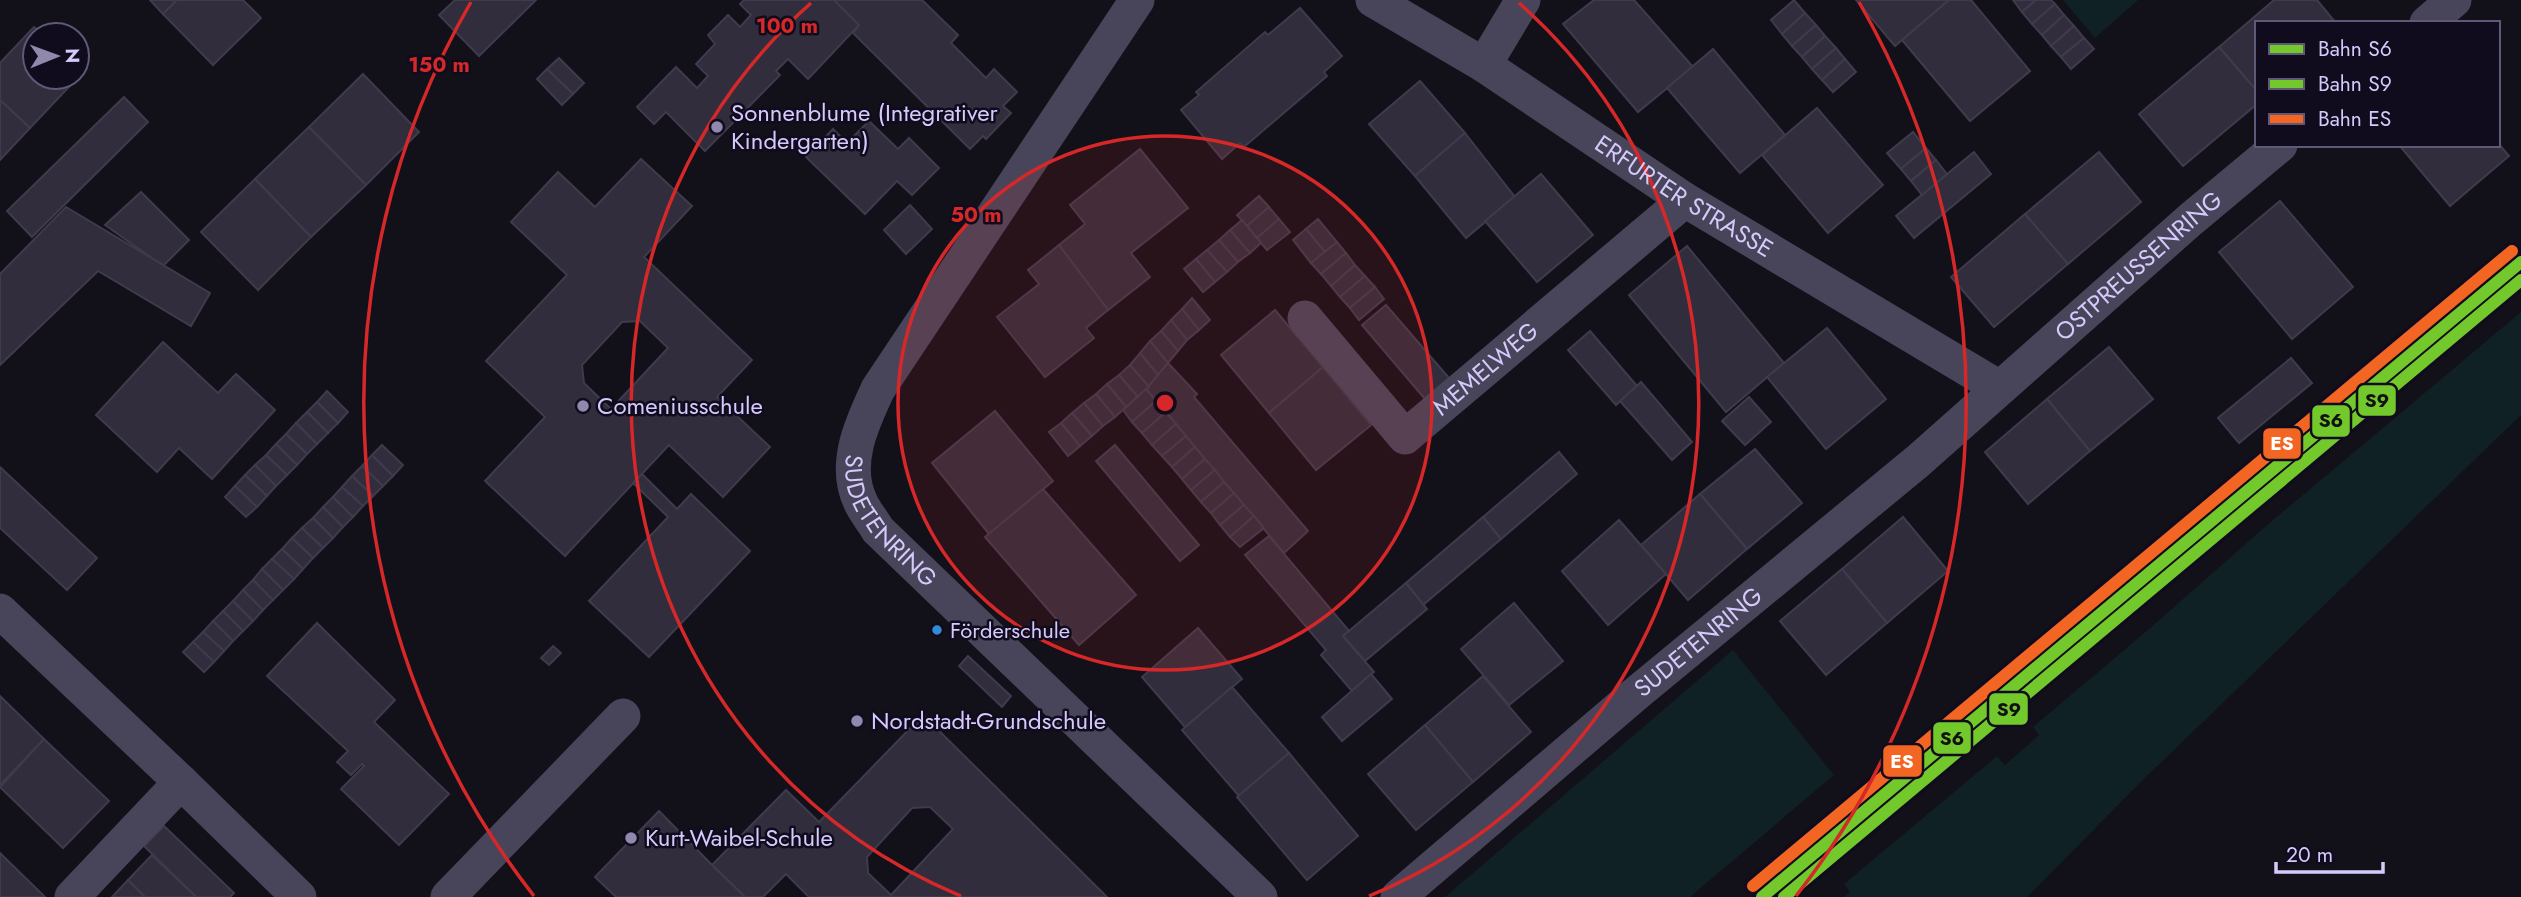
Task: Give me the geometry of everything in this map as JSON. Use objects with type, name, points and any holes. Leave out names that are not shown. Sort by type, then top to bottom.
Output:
[{"type":"street","name":"SUDETENRING","points":[[1137,0],[878,389],[862,424],[852,464],[859,501],[878,530],[1260,897]]},
{"type":"street","name":"ERFURTER STRASSE","points":[[1373,0],[1484,65],[1685,200],[1998,387]]},
{"type":"street","points":[[1484,65],[1523,0]]},
{"type":"street","points":[[2429,21],[2454,0]]},
{"type":"street","name":"OSTPREUSSENRING","points":[[1998,387],[2278,147]]},
{"type":"street","name":"MEMELWEG","points":[[1305,318],[1405,437],[1685,200]]},
{"type":"street","name":"SUDETENRING","points":[[1398,897],[1638,692],[1918,461],[1998,387]]},
{"type":"street","points":[[0,611],[299,897]]},
{"type":"street","points":[[448,897],[623,716]]},
{"type":"street","points":[[72,897],[181,782]]},
{"type":"shaded area","points":[[2063,0],[2138,0],[2095,38]]},
{"type":"shaded area","points":[[2521,312],[2521,415],[2145,778],[2027,897],[1844,897],[1850,892],[1844,884],[1997,756],[2005,765],[2039,735],[2033,727],[2266,526]]},
{"type":"shaded area","points":[[1733,650],[1834,775],[1690,897],[1445,897]]},
{"type":"building","points":[[150,0],[177,0],[163,14]]},
{"type":"building","points":[[177,0],[243,0],[261,18],[213,65],[163,14]]},
{"type":"building","points":[[455,0],[536,0],[479,56],[439,15]]},
{"type":"building","points":[[744,0],[834,0],[859,25],[808,79],[788,59],[776,71],[780,75],[705,151],[666,112],[654,124],[637,107],[676,67],[697,88],[708,76],[696,64],[715,44],[708,35],[728,15],[740,27],[751,15],[740,4]]},
{"type":"building","points":[[834,0],[922,0],[958,35],[951,43],[986,78],[994,69],[1017,92],[1003,106],[1011,113],[986,139],[983,136],[970,149],[853,33],[859,25]]},
{"type":"building","points":[[1594,0],[1634,0],[1693,67],[1638,112],[1563,24]]},
{"type":"building","points":[[1794,0],[1805,13],[1782,34],[1771,20]]},
{"type":"building","points":[[1856,0],[1949,0],[1895,46]]},
{"type":"building","points":[[1949,0],[1971,0],[2030,71],[1970,121],[1902,40]]},
{"type":"building","points":[[2013,0],[2036,0],[2022,12]]},
{"type":"building","points":[[2036,0],[2051,0],[2055,4],[2032,24],[2022,12]]},
{"type":"building","points":[[2274,0],[2317,0],[2334,21],[2255,21],[2255,89],[2219,47]]},
{"type":"building","points":[[2055,4],[2064,15],[2042,35],[2032,24]]},
{"type":"building","points":[[1300,8],[1342,56],[1324,72],[1327,76],[1244,147],[1240,143],[1222,159],[1181,110],[1199,95],[1196,92],[1265,32],[1268,35]]},
{"type":"building","points":[[1805,13],[1816,25],[1792,46],[1782,34]]},
{"type":"building","points":[[2064,15],[2074,26],[2051,46],[2042,35]]},
{"type":"building","points":[[1816,25],[1825,36],[1802,57],[1792,46]]},
{"type":"building","points":[[2074,26],[2084,38],[2061,57],[2051,46]]},
{"type":"building","points":[[1825,36],[1836,48],[1812,69],[1802,57]]},
{"type":"building","points":[[2084,38],[2094,49],[2071,69],[2061,57]]},
{"type":"building","points":[[21,41],[21,91],[65,91],[30,128],[0,100],[0,63]]},
{"type":"building","points":[[2219,47],[2255,89],[2255,106],[2183,166],[2139,114]]},
{"type":"building","points":[[1836,48],[1845,59],[1822,80],[1812,69]]},
{"type":"building","points":[[1713,49],[1785,135],[1740,173],[1667,88]]},
{"type":"building","points":[[559,58],[584,83],[573,94],[547,69]]},
{"type":"building","points":[[1845,59],[1856,72],[1833,92],[1822,80]]},
{"type":"building","points":[[547,69],[573,94],[562,105],[537,79]]},
{"type":"building","points":[[363,74],[419,132],[366,185],[309,127]]},
{"type":"building","points":[[1420,81],[1465,133],[1415,176],[1369,124]]},
{"type":"building","points":[[124,97],[148,122],[32,237],[7,211]]},
{"type":"building","points":[[0,100],[30,128],[0,160]]},
{"type":"building","points":[[1817,108],[1883,185],[1828,233],[1762,155]]},
{"type":"building","points":[[869,121],[898,149],[909,138],[939,168],[912,195],[897,181],[865,214],[806,157],[833,129],[847,143]]},
{"type":"building","points":[[309,127],[366,185],[311,237],[255,179]]},
{"type":"building","points":[[1913,132],[1926,148],[1901,169],[1887,153]]},
{"type":"building","points":[[1465,133],[1515,197],[1466,238],[1415,176]]},
{"type":"building","points":[[2500,145],[2509,156],[2450,206],[2401,147]]},
{"type":"building","points":[[1926,148],[1936,160],[1911,181],[1901,169]]},
{"type":"building","points":[[1140,149],[1188,208],[1131,253],[1150,277],[1108,310],[1059,245],[1085,224],[1070,205]]},
{"type":"building","points":[[1974,152],[1991,174],[1914,238],[1896,216]]},
{"type":"building","points":[[2099,152],[2141,202],[2068,264],[2025,214]]},
{"type":"building","points":[[641,159],[692,206],[644,257],[752,360],[717,397],[770,447],[723,497],[669,445],[565,556],[485,481],[545,417],[486,361],[567,275],[511,222],[558,172],[595,207]],"holes":[[[640,321],[668,348],[611,409],[584,383],[582,365],[622,322]]]},
{"type":"building","points":[[1936,160],[1947,174],[1922,195],[1911,181]]},
{"type":"building","points":[[1541,174],[1593,235],[1537,282],[1485,221]]},
{"type":"building","points":[[255,179],[311,237],[258,290],[201,232]]},
{"type":"building","points":[[141,192],[189,240],[163,266],[105,225]]},
{"type":"building","points":[[1259,196],[1269,207],[1247,226],[1237,215]]},
{"type":"building","points":[[2280,201],[2353,287],[2292,339],[2219,252]]},
{"type":"building","points":[[910,205],[932,229],[906,254],[884,230]]},
{"type":"building","points":[[66,207],[210,293],[191,326],[98,271],[0,365],[0,274]]},
{"type":"building","points":[[1269,207],[1279,219],[1257,238],[1247,226]]},
{"type":"building","points":[[2025,214],[2068,264],[1994,327],[1951,277]]},
{"type":"building","points":[[1279,219],[1290,232],[1267,250],[1257,238]]},
{"type":"building","points":[[1318,219],[1337,242],[1325,252],[1306,229]]},
{"type":"building","points":[[1242,220],[1261,243],[1250,253],[1230,230]]},
{"type":"building","points":[[1306,229],[1325,252],[1311,263],[1293,240]]},
{"type":"building","points":[[1230,230],[1250,253],[1238,262],[1219,240]]},
{"type":"building","points":[[1219,240],[1238,262],[1227,272],[1207,250]]},
{"type":"building","points":[[1337,242],[1346,253],[1321,274],[1311,263]]},
{"type":"building","points":[[1059,245],[1108,310],[1086,328],[1094,338],[1045,377],[997,317],[1039,284],[1028,270]]},
{"type":"building","points":[[1687,246],[1784,363],[1726,412],[1629,295]]},
{"type":"building","points":[[1207,250],[1227,272],[1215,282],[1196,259]]},
{"type":"building","points":[[1346,253],[1355,265],[1331,286],[1321,274]]},
{"type":"building","points":[[1196,259],[1215,282],[1203,292],[1184,269]]},
{"type":"building","points":[[1355,265],[1365,276],[1340,297],[1331,286]]},
{"type":"building","points":[[1365,276],[1375,287],[1350,308],[1340,297]]},
{"type":"building","points":[[1375,287],[1384,299],[1359,320],[1350,308]]},
{"type":"building","points":[[1192,298],[1210,320],[1199,330],[1182,309]]},
{"type":"building","points":[[1386,305],[1449,378],[1425,399],[1362,325]]},
{"type":"building","points":[[1182,309],[1199,330],[1187,340],[1171,320]]},
{"type":"building","points":[[1275,310],[1323,367],[1269,413],[1221,355]]},
{"type":"building","points":[[1171,320],[1187,340],[1178,351],[1161,331]]},
{"type":"building","points":[[1827,328],[1886,399],[1826,449],[1767,377]]},
{"type":"building","points":[[1161,331],[1178,351],[1168,363],[1150,341]]},
{"type":"building","points":[[1590,331],[1637,386],[1616,405],[1568,350]]},
{"type":"building","points":[[1150,341],[1168,363],[1158,375],[1140,353]]},
{"type":"building","points":[[163,342],[218,393],[236,374],[275,410],[212,479],[179,448],[157,472],[96,415]]},
{"type":"building","points":[[2109,347],[2153,399],[2090,451],[2047,399]]},
{"type":"building","points":[[1140,353],[1158,375],[1149,387],[1130,365]]},
{"type":"building","points":[[2291,358],[2312,383],[2239,443],[2218,418]]},
{"type":"building","points":[[1168,363],[1197,394],[1194,397],[1308,531],[1284,553],[1146,389]]},
{"type":"building","points":[[1130,365],[1149,387],[1138,397],[1119,375]]},
{"type":"building","points":[[1323,367],[1371,425],[1316,470],[1269,413]]},
{"type":"building","points":[[1119,375],[1138,397],[1126,407],[1107,384]]},
{"type":"building","points":[[1641,382],[1692,442],[1672,460],[1620,401]]},
{"type":"building","points":[[1107,384],[1126,407],[1115,417],[1096,394]]},
{"type":"building","points":[[1146,389],[1156,401],[1132,422],[1123,410]]},
{"type":"building","points":[[327,391],[348,412],[338,423],[317,402]]},
{"type":"building","points":[[1096,394],[1115,417],[1103,426],[1084,403]]},
{"type":"building","points":[[1749,397],[1771,422],[1745,445],[1722,421]]},
{"type":"building","points":[[2047,399],[2090,451],[2028,504],[1985,452]]},
{"type":"building","points":[[1156,401],[1166,412],[1142,433],[1132,422]]},
{"type":"building","points":[[317,402],[338,423],[328,433],[307,412]]},
{"type":"building","points":[[1084,403],[1103,426],[1092,436],[1072,413]]},
{"type":"building","points":[[995,411],[1053,481],[989,534],[932,463]]},
{"type":"building","points":[[307,412],[328,433],[317,444],[296,423]]},
{"type":"building","points":[[1166,412],[1176,424],[1152,445],[1142,433]]},
{"type":"building","points":[[1072,413],[1092,436],[1080,446],[1061,423]]},
{"type":"building","points":[[296,423],[317,444],[307,454],[286,434]]},
{"type":"building","points":[[1061,423],[1080,446],[1068,456],[1049,432]]},
{"type":"building","points":[[1176,424],[1186,436],[1162,456],[1152,445]]},
{"type":"building","points":[[286,434],[307,454],[297,465],[276,444]]},
{"type":"building","points":[[1186,436],[1195,447],[1172,467],[1162,456]]},
{"type":"building","points":[[276,444],[297,465],[287,475],[266,455]]},
{"type":"building","points":[[382,445],[403,465],[393,476],[372,455]]},
{"type":"building","points":[[1115,445],[1199,545],[1180,561],[1096,461]]},
{"type":"building","points":[[1195,447],[1205,459],[1182,479],[1172,467]]},
{"type":"building","points":[[1755,449],[1802,503],[1747,549],[1700,494]]},
{"type":"building","points":[[1559,452],[1577,474],[1501,539],[1483,517]]},
{"type":"building","points":[[266,455],[287,475],[276,486],[255,465]]},
{"type":"building","points":[[372,455],[393,476],[383,486],[362,466]]},
{"type":"building","points":[[1205,459],[1215,470],[1191,490],[1182,479]]},
{"type":"building","points":[[255,465],[276,486],[267,496],[245,475]]},
{"type":"building","points":[[362,466],[383,486],[373,496],[352,476]]},
{"type":"building","points":[[0,467],[97,558],[67,590],[0,528]]},
{"type":"building","points":[[1215,470],[1224,482],[1201,502],[1191,490]]},
{"type":"building","points":[[642,474],[677,509],[691,494],[750,551],[649,657],[589,601],[668,517],[633,483]]},
{"type":"building","points":[[245,475],[267,496],[257,507],[235,486]]},
{"type":"building","points":[[352,476],[373,496],[363,506],[342,487]]},
{"type":"building","points":[[1224,482],[1234,493],[1211,513],[1201,502]]},
{"type":"building","points":[[235,486],[257,507],[246,517],[225,497]]},
{"type":"building","points":[[342,487],[363,506],[353,517],[333,497]]},
{"type":"building","points":[[1043,489],[1136,595],[1079,645],[985,537]]},
{"type":"building","points":[[1234,493],[1244,505],[1220,525],[1211,513]]},
{"type":"building","points":[[1700,494],[1747,549],[1688,600],[1641,545]]},
{"type":"building","points":[[333,497],[353,517],[343,527],[323,507]]},
{"type":"building","points":[[1244,505],[1254,516],[1230,537],[1220,525]]},
{"type":"building","points":[[323,507],[343,527],[333,538],[313,518]]},
{"type":"building","points":[[1254,516],[1264,528],[1240,547],[1230,537]]},
{"type":"building","points":[[1483,517],[1501,539],[1423,605],[1406,583]]},
{"type":"building","points":[[1903,517],[1948,571],[1887,623],[1842,569]]},
{"type":"building","points":[[313,518],[333,538],[323,548],[302,528]]},
{"type":"building","points":[[1619,520],[1666,574],[1608,625],[1562,571]]},
{"type":"building","points":[[302,528],[323,548],[313,558],[292,538]]},
{"type":"building","points":[[1269,536],[1349,631],[1343,636],[1374,672],[1352,691],[1321,655],[1326,650],[1245,555]]},
{"type":"building","points":[[292,538],[313,558],[303,569],[282,549]]},
{"type":"building","points":[[282,549],[303,569],[294,579],[272,559]]},
{"type":"building","points":[[272,559],[294,579],[283,590],[262,569]]},
{"type":"building","points":[[262,569],[283,590],[273,600],[253,580]]},
{"type":"building","points":[[1842,569],[1887,623],[1826,675],[1780,621]]},
{"type":"building","points":[[253,580],[273,600],[263,610],[243,590]]},
{"type":"building","points":[[1406,583],[1427,609],[1365,661],[1343,636]]},
{"type":"building","points":[[243,590],[263,610],[253,621],[233,601]]},
{"type":"building","points":[[233,601],[253,621],[243,631],[223,611]]},
{"type":"building","points":[[1514,603],[1563,661],[1509,705],[1461,649]]},
{"type":"building","points":[[223,611],[243,631],[233,641],[213,621]]},
{"type":"building","points":[[213,621],[233,641],[224,651],[203,632]]},
{"type":"building","points":[[317,623],[395,700],[374,722],[449,794],[399,845],[341,789],[364,766],[362,764],[351,775],[337,762],[348,751],[267,676]]},
{"type":"building","points":[[1198,628],[1242,679],[1185,727],[1142,677]]},
{"type":"building","points":[[203,632],[224,651],[214,662],[193,642]]},
{"type":"building","points":[[193,642],[214,662],[204,672],[183,652]]},
{"type":"building","points":[[553,646],[561,653],[549,665],[541,658]]},
{"type":"building","points":[[968,656],[1011,696],[1002,707],[959,666]]},
{"type":"building","points":[[1371,674],[1392,699],[1342,741],[1322,717]]},
{"type":"building","points":[[1483,676],[1531,732],[1473,782],[1425,725]]},
{"type":"building","points":[[1232,687],[1289,753],[1239,796],[1182,730]]},
{"type":"building","points":[[0,696],[44,739],[0,785]]},
{"type":"building","points":[[923,715],[1107,897],[809,897],[786,874],[763,897],[745,897],[712,865],[786,790],[819,822]],"holes":[[[930,807],[953,829],[891,895],[868,873],[867,857],[912,808]]]},
{"type":"building","points":[[1425,725],[1473,782],[1416,830],[1368,774]]},
{"type":"building","points":[[44,739],[109,801],[63,848],[0,787]]},
{"type":"building","points":[[1289,753],[1358,836],[1307,880],[1237,797]]},
{"type":"building","points":[[659,811],[745,897],[616,897],[595,877]]},
{"type":"building","points":[[164,826],[234,893],[230,897],[196,897],[144,846]]},
{"type":"building","points":[[0,853],[45,897],[0,897]]},
{"type":"building","points":[[152,855],[196,897],[145,897],[128,880]]},
{"type":"building","points":[[128,880],[145,897],[112,897]]},
{"type":"rail line","name":"ES","points":[[1753,886],[2512,251]]},
{"type":"rail line","name":"S6","points":[[1762,897],[2521,262]]},
{"type":"rail line","name":"S9","points":[[1784,897],[2521,280]]},
{"type":"place","name":"Sonnenblume (Integrativer Kindergarten)","points":[[717,127]]},
{"type":"place","name":"Comeniusschule","points":[[583,406]]},
{"type":"place","name":"Förderschule","points":[[937,630]]},
{"type":"place","name":"Nordstadt-Grundschule","points":[[857,721]]},
{"type":"place","name":"Kurt-Waibel-Schule","points":[[631,838]]}]
